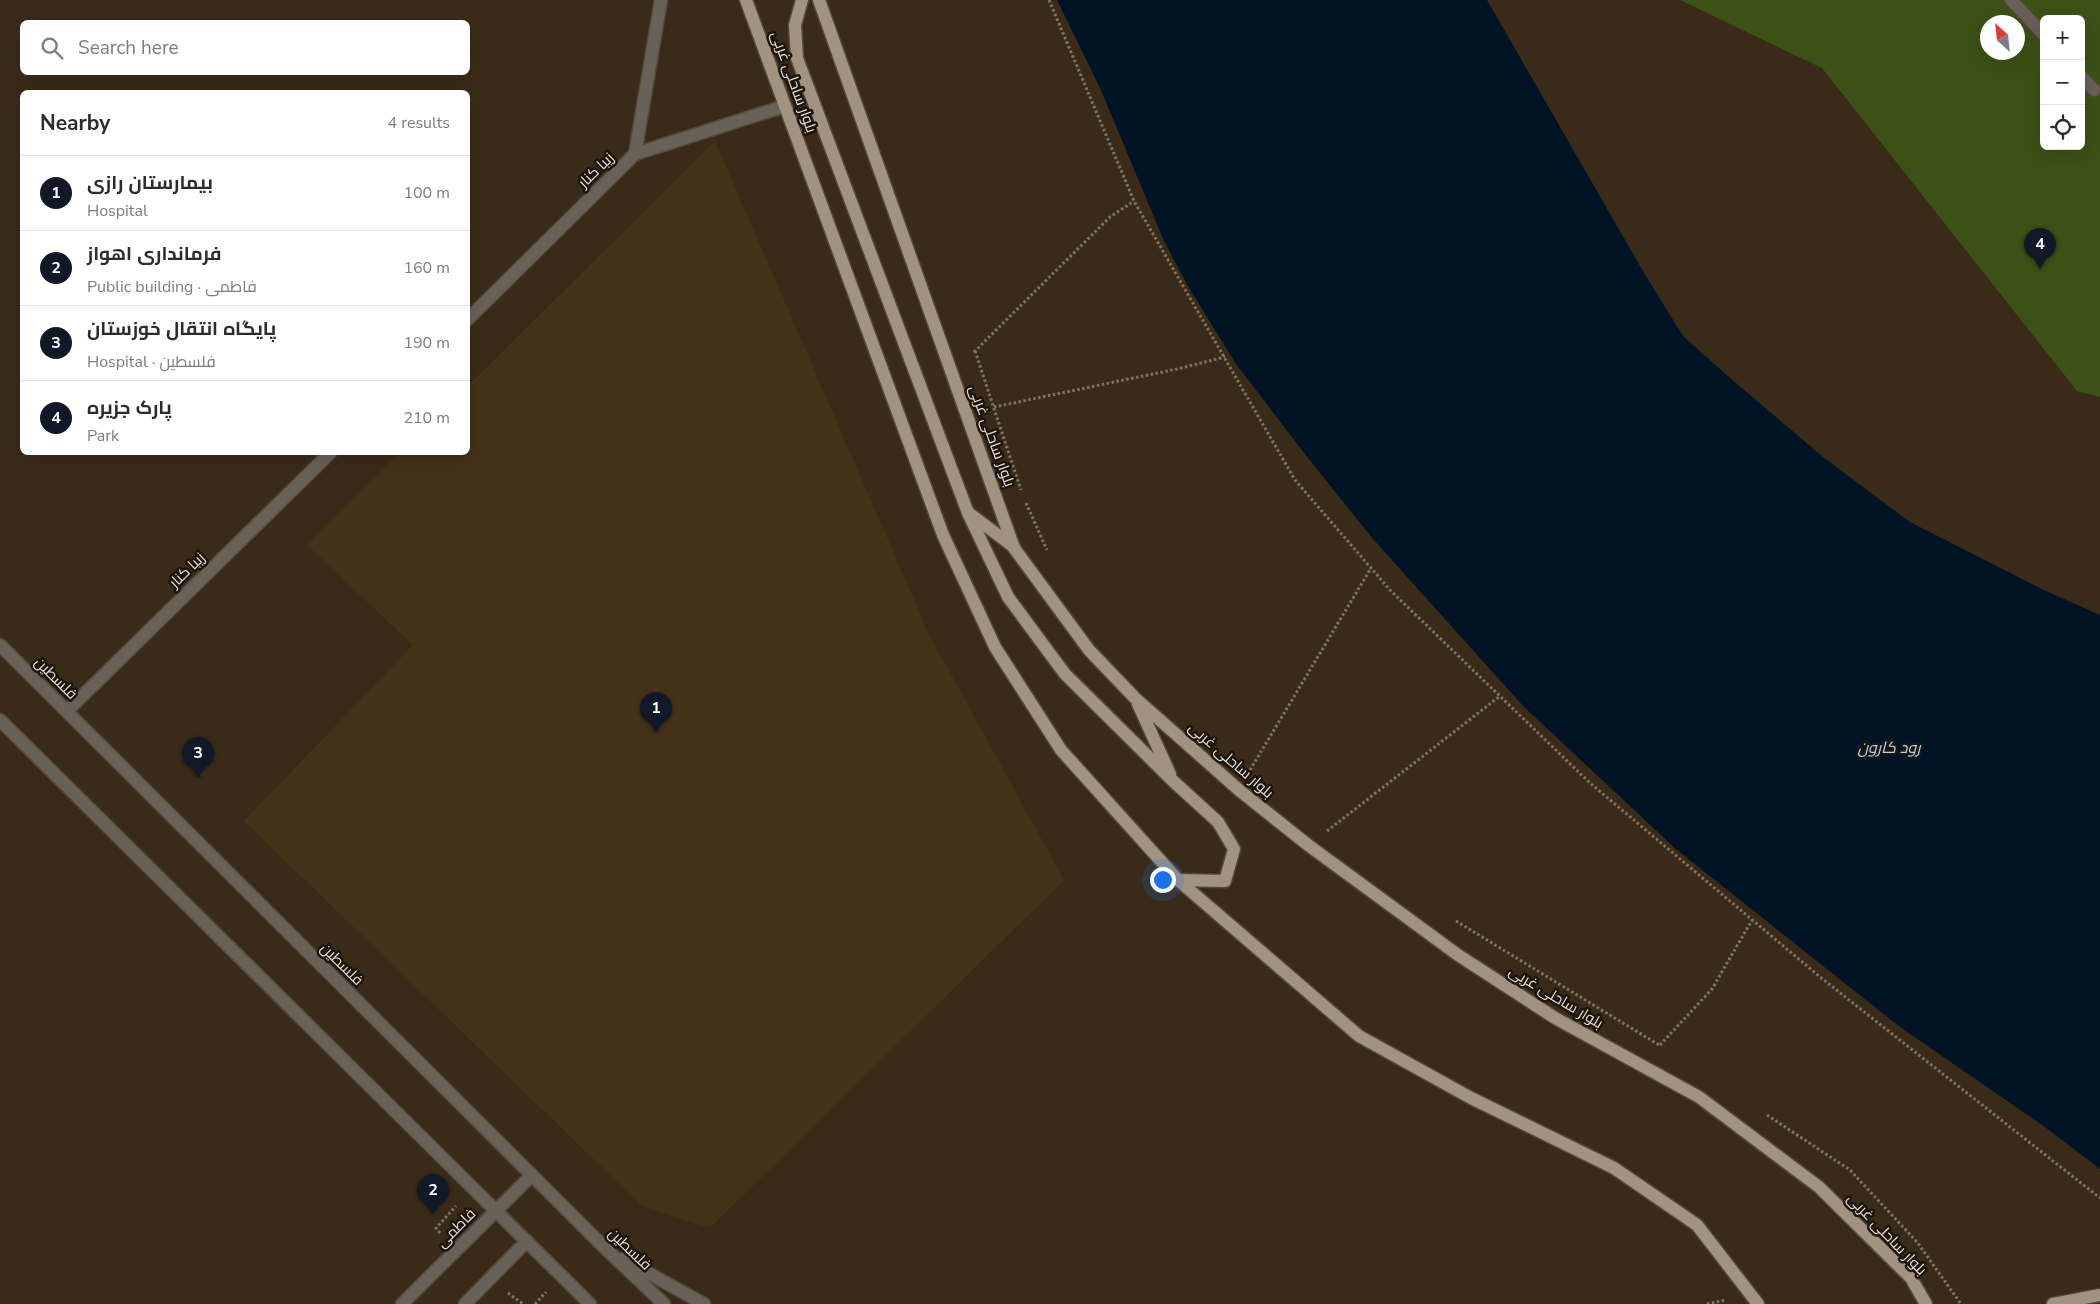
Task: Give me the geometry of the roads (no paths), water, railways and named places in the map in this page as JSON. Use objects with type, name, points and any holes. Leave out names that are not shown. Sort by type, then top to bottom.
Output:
[{"type":"main road","name":"بلوار ساحلی غربی","points":[[746,0],[942,535],[994,647],[1061,750],[1178,880],[1359,1036],[1471,1098],[1614,1168],[1697,1225],[1758,1304]]},
{"type":"main road","points":[[802,0],[795,25],[797,58],[968,513],[1008,597],[1065,674],[1173,781],[1218,822],[1234,849],[1225,881],[1178,880]]},
{"type":"main road","name":"بلوار ساحلی غربی","points":[[819,0],[1014,548],[1089,650],[1135,698],[1239,790],[1308,845],[1458,955],[1555,1018],[1706,1103],[1819,1187],[1911,1278],[1926,1304]]},
{"type":"main road","points":[[968,513],[1014,548]]},
{"type":"main road","points":[[1135,698],[1173,781]]},
{"type":"main road","points":[[2053,1304],[2100,1295]]},
{"type":"street","name":"زیبا کنار","points":[[470,317],[635,154],[661,0]]},
{"type":"street","points":[[2012,0],[2040,31]]},
{"type":"street","points":[[2085,80],[2094,90]]},
{"type":"street","points":[[635,154],[785,106]]},
{"type":"street","name":"زیبا کنار","points":[[67,711],[328,455]]},
{"type":"street","name":"فلسطین","points":[[0,644],[605,1248],[664,1304]]},
{"type":"street","points":[[0,720],[590,1304]]},
{"type":"street","name":"فاطمی","points":[[402,1304],[532,1175]]},
{"type":"street","points":[[465,1304],[527,1241]]},
{"type":"street","points":[[605,1248],[704,1304]]},
{"type":"water","name":"رود کارون","points":[[1057,0],[1487,0],[1644,273],[1683,336],[1823,457],[1910,522],[2044,590],[2100,615],[2100,1169],[2045,1127],[1900,1027],[1677,850],[1524,707],[1373,539],[1236,364],[1188,286],[1164,241],[1100,88]]},
{"type":"place","name":"پارک جزیره","points":[[2040,269]]},
{"type":"place","name":"بیمارستان رازی","points":[[656,733]]},
{"type":"place","name":"پایگاه انتقال خوزستان","points":[[198,778]]},
{"type":"place","name":"فرمانداری اهواز","points":[[433,1215]]}]
